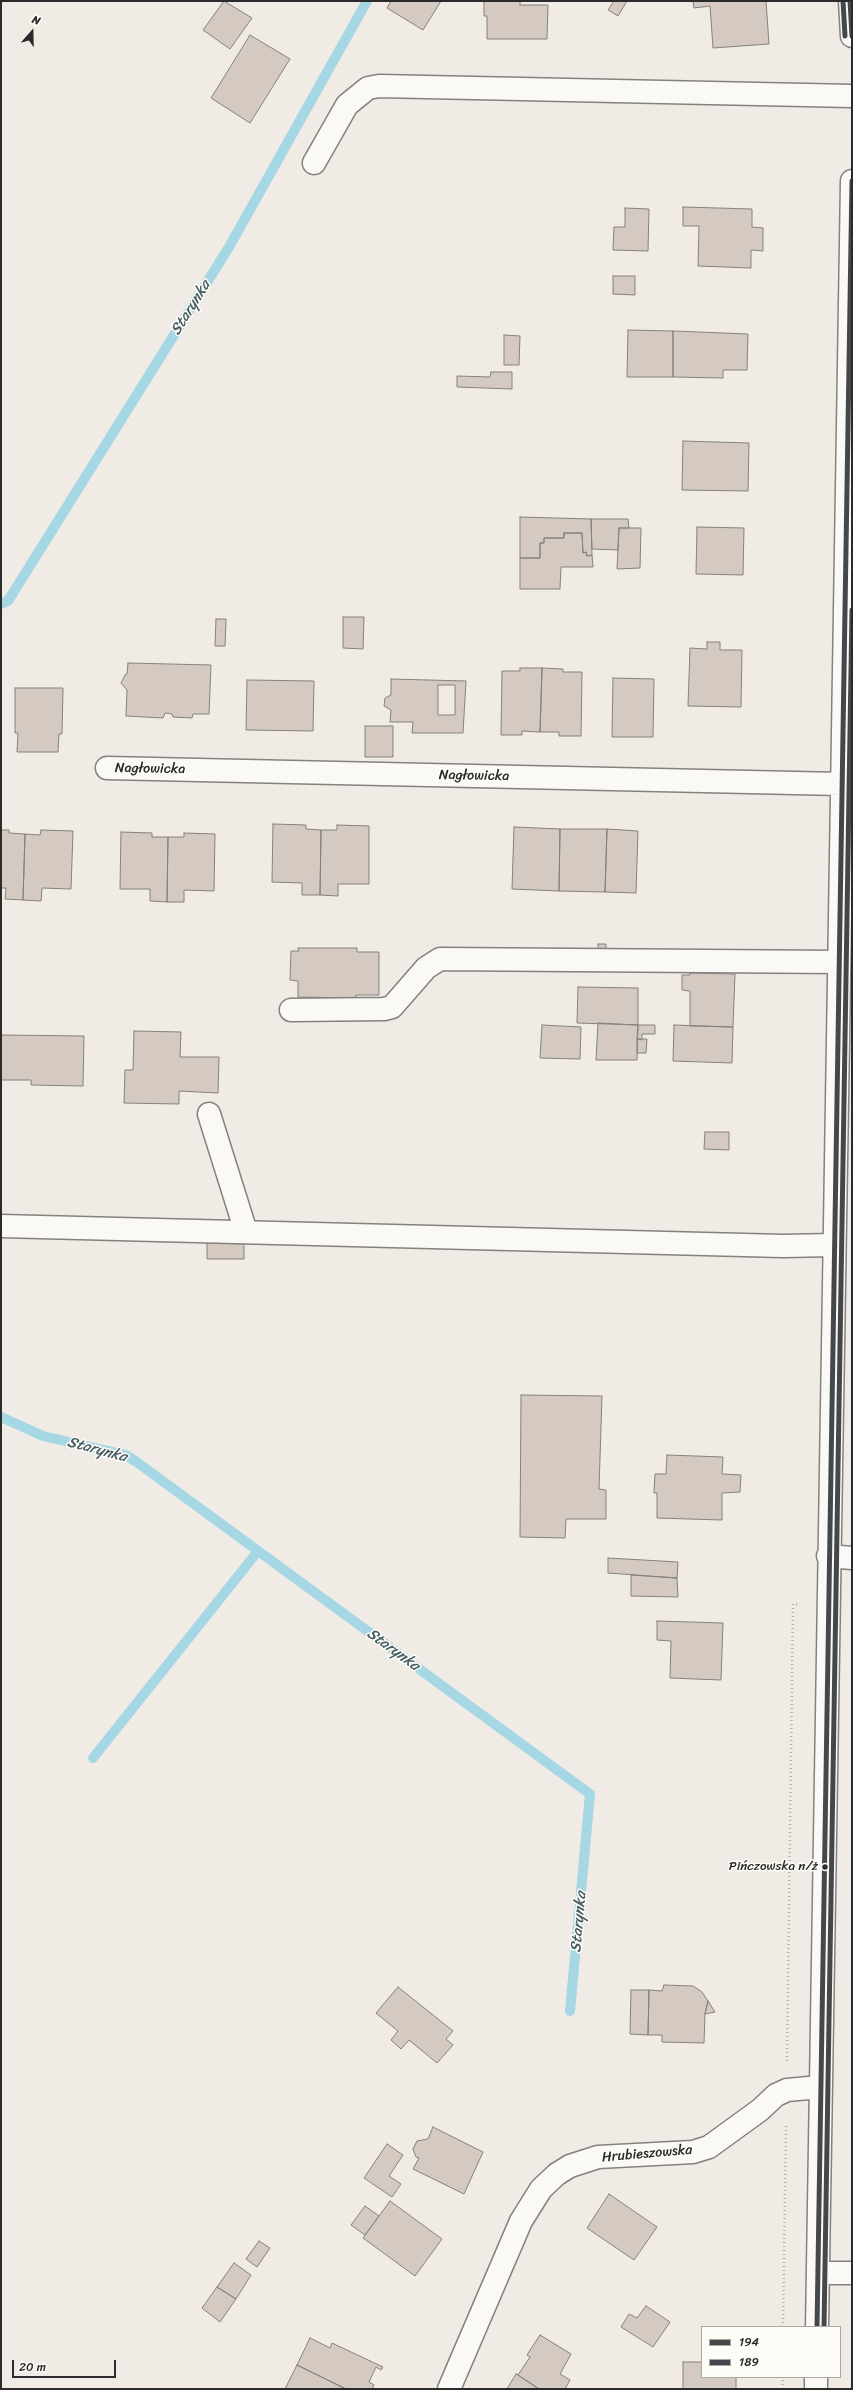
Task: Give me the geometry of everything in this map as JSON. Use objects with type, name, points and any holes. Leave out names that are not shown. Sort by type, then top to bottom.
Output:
[{"type":"street","points":[[850,1],[852,36]]},
{"type":"street","points":[[314,163],[347,105],[368,88],[379,86],[852,96]]},
{"type":"street","points":[[817,2326],[833,1245],[841,784],[849,464],[852,181]]},
{"type":"street","name":"Nagłowicka","points":[[107,768],[841,784]]},
{"type":"street","points":[[291,1010],[384,1009],[392,1007],[426,968],[440,959],[838,962]]},
{"type":"street","points":[[209,1114],[246,1232]]},
{"type":"street","points":[[1,1226],[783,1246],[833,1245]]},
{"type":"street","points":[[828,1556],[852,1558]]},
{"type":"street","name":"Hrubieszowska","points":[[449,2389],[521,2221],[541,2189],[557,2174],[570,2166],[598,2157],[686,2153],[709,2147],[760,2110],[776,2095],[787,2090],[820,2087]]},
{"type":"street","points":[[818,2273],[852,2273]]},
{"type":"street","points":[[816,2378],[816,2389]]},
{"type":"path","points":[[783,2326],[793,1604]]},
{"type":"path","points":[[782,2378],[782,2389]]},
{"type":"building","points":[[224,1],[252,18],[230,49],[203,30]]},
{"type":"building","points":[[391,1],[441,1],[423,30],[387,8]]},
{"type":"building","points":[[484,1],[520,1],[520,5],[548,5],[547,39],[487,39],[487,16],[484,16]]},
{"type":"building","points":[[614,1],[627,1],[618,16],[608,10]]},
{"type":"building","points":[[693,1],[766,1],[769,44],[713,48],[710,6],[694,8]]},
{"type":"building","points":[[250,35],[290,59],[250,123],[211,98]]},
{"type":"building","points":[[683,207],[752,209],[752,227],[763,228],[763,251],[751,250],[751,268],[698,266],[699,226],[683,226]]},
{"type":"building","points":[[625,208],[649,209],[648,251],[613,250],[614,227],[625,227]]},
{"type":"building","points":[[613,276],[635,276],[635,295],[613,294]]},
{"type":"building","points":[[628,330],[673,331],[673,377],[627,377]]},
{"type":"building","points":[[673,331],[748,334],[747,370],[723,370],[723,378],[673,377]]},
{"type":"building","points":[[504,335],[520,336],[519,365],[504,365]]},
{"type":"building","points":[[491,372],[512,372],[512,389],[457,387],[457,376],[490,377]]},
{"type":"building","points":[[683,441],[749,443],[748,491],[682,490]]},
{"type":"building","points":[[520,517],[591,519],[592,555],[587,556],[586,552],[583,553],[582,533],[564,533],[564,538],[544,538],[544,543],[540,543],[540,558],[520,558]]},
{"type":"building","points":[[591,519],[628,519],[629,528],[619,528],[618,550],[592,549]]},
{"type":"building","points":[[697,527],[744,528],[743,575],[696,574]]},
{"type":"building","points":[[619,528],[641,528],[640,568],[617,569]]},
{"type":"building","points":[[564,533],[582,533],[583,553],[586,552],[587,556],[592,555],[593,567],[561,567],[560,589],[520,589],[520,558],[540,558],[540,543],[544,543],[544,538],[564,538]]},
{"type":"building","points":[[343,617],[364,617],[363,649],[343,648]]},
{"type":"building","points":[[216,619],[226,619],[225,646],[215,646]]},
{"type":"building","points":[[707,642],[720,642],[720,650],[742,650],[741,707],[688,706],[690,648],[707,649]]},
{"type":"building","points":[[128,663],[211,665],[209,714],[193,714],[192,718],[173,717],[172,714],[165,713],[163,718],[126,716],[127,690],[121,683],[127,674]]},
{"type":"building","points":[[520,668],[542,668],[540,732],[522,731],[522,735],[501,735],[502,671],[520,671]]},
{"type":"building","points":[[542,668],[563,669],[563,672],[582,672],[581,736],[559,736],[559,732],[540,732]]},
{"type":"building","points":[[613,678],[654,679],[653,737],[612,737]]},
{"type":"building","points":[[391,679],[466,681],[463,733],[412,733],[413,722],[390,722],[391,710],[384,706],[385,698],[391,695]],"holes":[[[438,685],[455,685],[455,715],[438,715]]]},
{"type":"building","points":[[247,680],[314,681],[313,731],[246,730]]},
{"type":"building","points":[[15,688],[63,688],[62,734],[59,734],[58,752],[17,752],[18,733],[15,733]]},
{"type":"building","points":[[365,726],[393,726],[393,757],[365,757]]},
{"type":"building","points":[[273,824],[306,825],[306,829],[321,830],[320,895],[302,895],[302,883],[272,882]]},
{"type":"building","points":[[337,825],[369,826],[369,884],[338,884],[338,896],[320,895],[321,830],[337,830]]},
{"type":"building","points":[[514,827],[560,829],[559,891],[512,889]]},
{"type":"building","points":[[560,829],[607,829],[605,892],[559,891]]},
{"type":"building","points":[[607,829],[638,831],[636,893],[605,892]]},
{"type":"building","points":[[1,830],[9,830],[9,833],[25,834],[23,900],[5,899],[6,888],[1,888]]},
{"type":"building","points":[[41,830],[73,831],[71,889],[42,888],[41,901],[23,900],[25,834],[40,835]]},
{"type":"building","points":[[121,832],[152,833],[152,837],[168,837],[167,902],[150,901],[150,889],[120,889]]},
{"type":"building","points":[[184,833],[215,834],[214,891],[184,890],[184,902],[167,902],[168,837],[184,837]]},
{"type":"building","points":[[598,944],[606,944],[606,955],[598,955]]},
{"type":"building","points":[[298,948],[357,948],[357,952],[379,952],[379,995],[356,995],[356,998],[298,997],[298,981],[290,980],[291,951],[299,951]]},
{"type":"building","points":[[690,973],[735,974],[733,1027],[690,1026],[690,991],[682,990],[682,975],[690,975]]},
{"type":"building","points":[[578,987],[638,988],[638,1025],[577,1023]]},
{"type":"building","points":[[598,1023],[638,1025],[637,1060],[596,1060]]},
{"type":"building","points":[[542,1025],[581,1027],[580,1059],[540,1058]]},
{"type":"building","points":[[638,1025],[655,1025],[655,1034],[642,1034],[642,1040],[637,1039]]},
{"type":"building","points":[[674,1025],[733,1027],[732,1063],[673,1061]]},
{"type":"building","points":[[134,1031],[181,1032],[180,1057],[219,1057],[218,1093],[179,1091],[179,1104],[124,1103],[125,1070],[133,1070]]},
{"type":"building","points":[[1,1035],[84,1036],[83,1086],[31,1085],[31,1080],[1,1080]]},
{"type":"building","points":[[637,1039],[647,1039],[646,1053],[637,1053]]},
{"type":"building","points":[[705,1132],[729,1132],[729,1150],[704,1149]]},
{"type":"building","points":[[207,1240],[244,1240],[244,1259],[207,1259]]},
{"type":"building","points":[[521,1395],[602,1396],[599,1489],[606,1490],[606,1519],[566,1519],[565,1538],[520,1537]]},
{"type":"building","points":[[667,1455],[723,1457],[722,1474],[741,1475],[740,1492],[722,1493],[722,1520],[657,1518],[657,1493],[654,1493],[655,1474],[666,1474]]},
{"type":"building","points":[[608,1558],[678,1562],[677,1578],[608,1573]]},
{"type":"building","points":[[631,1575],[677,1578],[678,1597],[631,1596]]},
{"type":"building","points":[[657,1621],[723,1623],[721,1680],[670,1678],[671,1641],[657,1640]]},
{"type":"building","points":[[664,1985],[693,1986],[702,1992],[708,2001],[705,2014],[704,2043],[662,2042],[662,2035],[648,2035],[649,1990],[662,1991]]},
{"type":"building","points":[[398,1987],[453,2031],[446,2039],[453,2045],[437,2063],[409,2040],[401,2049],[391,2040],[398,2031],[376,2013]]},
{"type":"building","points":[[631,1990],[649,1990],[648,2035],[630,2034]]},
{"type":"building","points":[[708,2001],[715,2012],[705,2014]]},
{"type":"building","points":[[433,2127],[483,2152],[464,2194],[413,2169],[419,2158],[416,2157],[413,2149],[417,2141],[428,2139]]},
{"type":"building","points":[[387,2144],[403,2155],[389,2176],[401,2184],[392,2197],[364,2178]]},
{"type":"building","points":[[609,2194],[657,2227],[634,2260],[587,2228]]},
{"type":"building","points":[[390,2201],[442,2239],[415,2276],[363,2238]]},
{"type":"building","points":[[365,2206],[379,2216],[365,2235],[351,2225]]},
{"type":"building","points":[[259,2241],[270,2248],[257,2267],[246,2259]]},
{"type":"building","points":[[234,2263],[251,2275],[236,2299],[217,2287]]},
{"type":"building","points":[[217,2287],[236,2299],[220,2322],[202,2308]]},
{"type":"building","points":[[646,2306],[670,2322],[653,2347],[621,2327],[629,2314],[637,2318]]},
{"type":"building","points":[[540,2335],[571,2354],[560,2374],[570,2380],[565,2389],[539,2389],[518,2375],[530,2357],[527,2355]]},
{"type":"building","points":[[310,2338],[330,2348],[332,2343],[383,2367],[381,2370],[376,2367],[369,2382],[374,2385],[372,2389],[346,2389],[297,2365]]},
{"type":"building","points":[[683,2362],[701,2362],[701,2378],[736,2378],[736,2389],[683,2389]]},
{"type":"building","points":[[297,2365],[346,2389],[285,2389]]},
{"type":"building","points":[[516,2374],[518,2375],[539,2389],[507,2389]]},
{"type":"waterway","name":"Starynka","points":[[1,604],[8,601],[229,247],[367,1]]},
{"type":"waterway","name":"Starynka","points":[[1,1417],[43,1436],[126,1455],[590,1794],[570,2011]]},
{"type":"waterway","points":[[93,1758],[258,1551]]},
{"type":"transit line","name":"189","points":[[843,1],[845,36]]},
{"type":"transit line","name":"194","points":[[850,1],[852,36]]},
{"type":"transit line","name":"194","points":[[817,2326],[852,181]]},
{"type":"transit line","name":"189","points":[[824,2326],[852,610]]},
{"type":"place","name":"Pińczowska n/ż","points":[[825,1867]]}]
